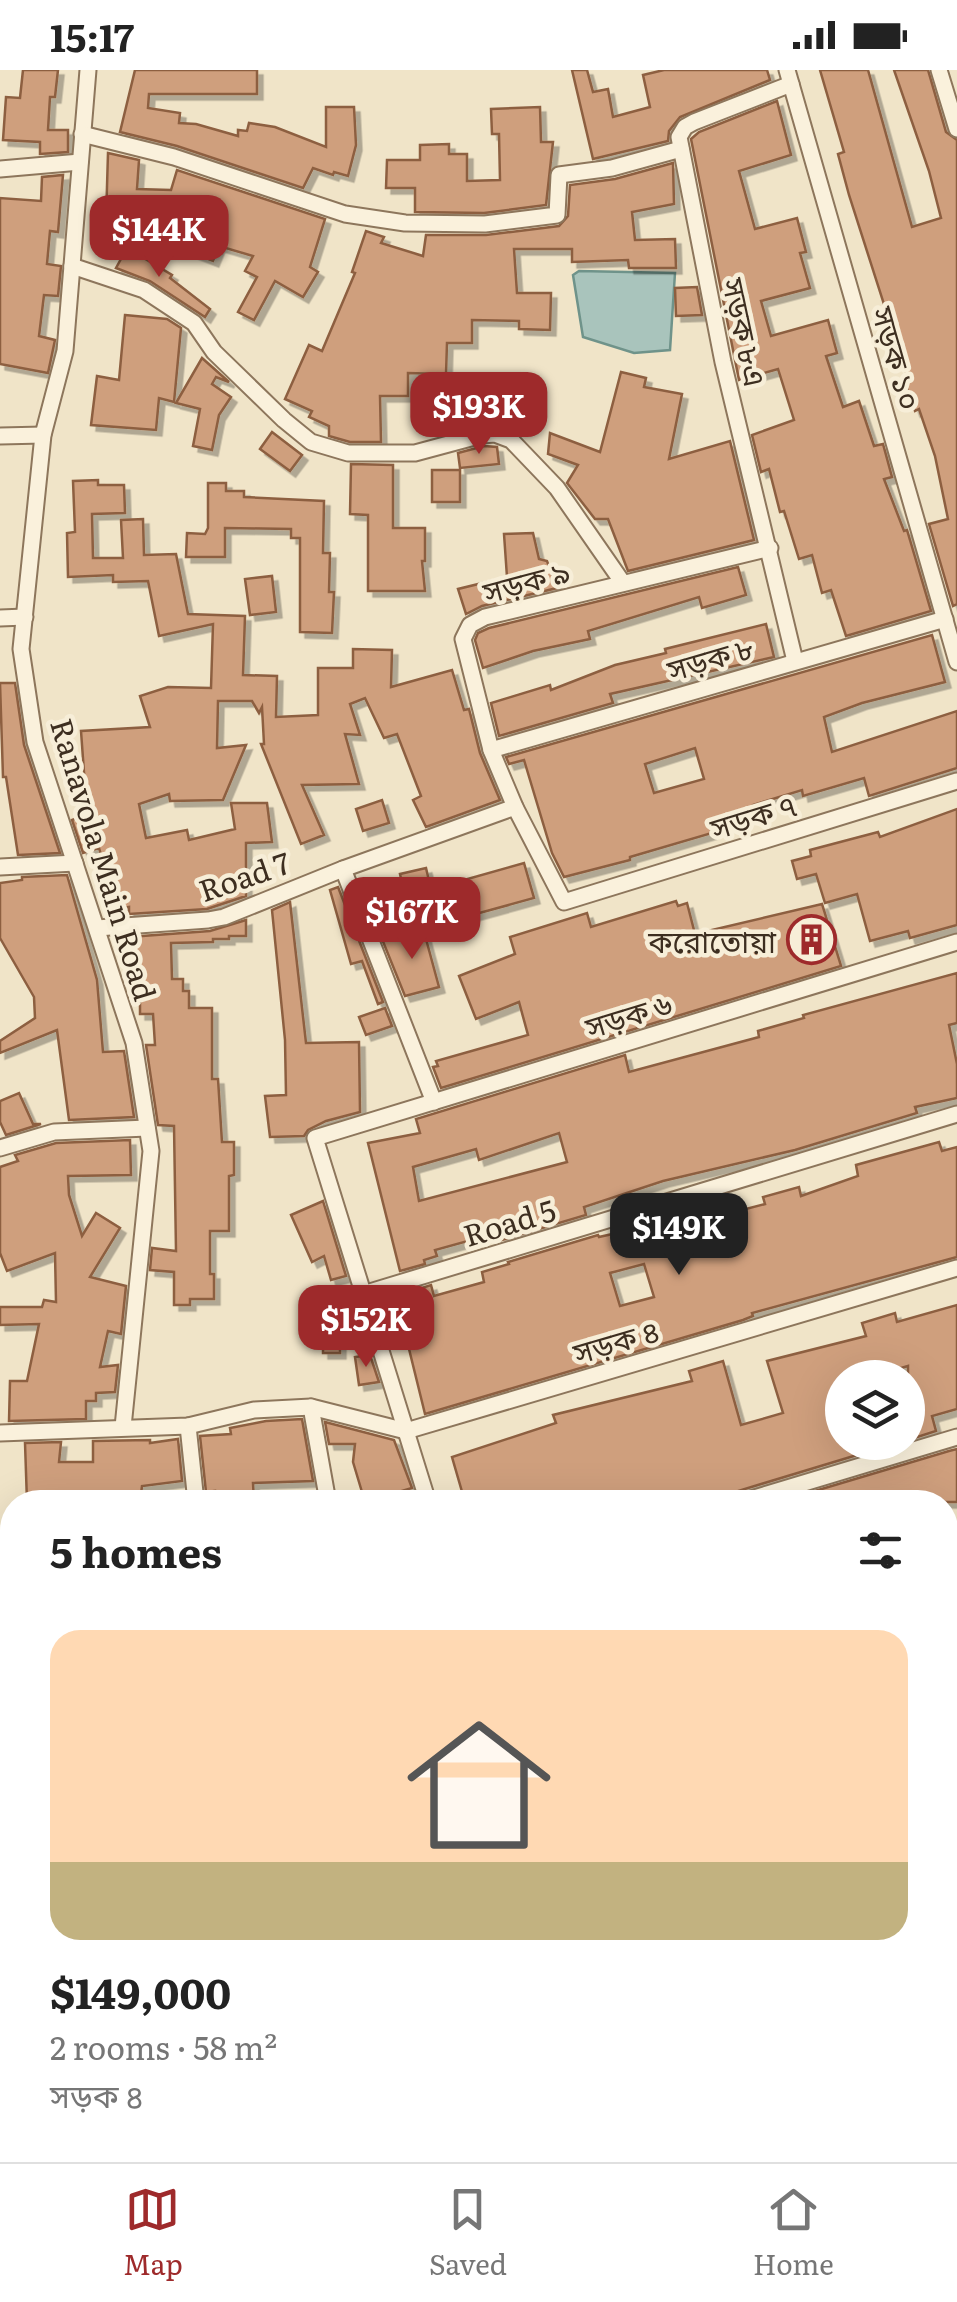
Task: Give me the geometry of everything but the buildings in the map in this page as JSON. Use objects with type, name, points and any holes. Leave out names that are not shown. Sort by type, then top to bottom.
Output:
[{"type":"street","name":"Ranavola Main Road","points":[[88,70],[66,352],[43,435],[21,649],[35,742],[134,1042],[151,1152],[123,1427]]},
{"type":"street","points":[[939,70],[957,129]]},
{"type":"street","points":[[82,134],[174,157],[345,214],[406,223],[485,224],[557,215],[559,175],[612,168],[681,149],[679,136],[685,127],[789,77]]},
{"type":"street","name":"সড়ক ১০","points":[[789,77],[957,662]]},
{"type":"street","name":"সড়ক ৮এ","points":[[681,149],[723,362],[795,660]]},
{"type":"street","points":[[0,169],[80,162]]},
{"type":"street","points":[[72,266],[144,290],[194,323],[214,352],[311,442],[348,453],[414,453],[482,435],[495,434],[512,440],[557,488],[623,584]]},
{"type":"street","points":[[0,436],[43,435]]},
{"type":"street","name":"সড়ক ৯","points":[[564,902],[515,807],[492,750],[463,639],[470,625],[485,618],[770,548]]},
{"type":"street","points":[[0,618],[24,617]]},
{"type":"street","name":"সড়ক ৮","points":[[492,750],[945,619]]},
{"type":"street","name":"সড়ক ৭","points":[[564,902],[957,781]]},
{"type":"street","name":"Road 7","points":[[97,928],[208,920],[515,807]]},
{"type":"street","points":[[0,867],[75,863]]},
{"type":"street","points":[[342,868],[434,1102]]},
{"type":"street","name":"সড়ক ৬","points":[[363,1294],[315,1138],[957,942]]},
{"type":"street","name":"Road 5","points":[[363,1294],[957,1114]]},
{"type":"street","points":[[0,1148],[54,1132],[147,1128]]},
{"type":"street","name":"সড়ক ৪","points":[[406,1431],[957,1268]]},
{"type":"street","points":[[363,1294],[424,1490]]},
{"type":"street","points":[[0,1433],[188,1426],[254,1410],[311,1407],[406,1431]]},
{"type":"street","points":[[311,1407],[326,1490]]},
{"type":"street","points":[[188,1426],[195,1490]]},
{"type":"street","points":[[781,1490],[957,1437]]},
{"type":"water","points":[[579,271],[675,273],[670,350],[634,353],[583,337],[573,275]]},
{"type":"place","name":"করোতোয়া","points":[[811,940]]}]
